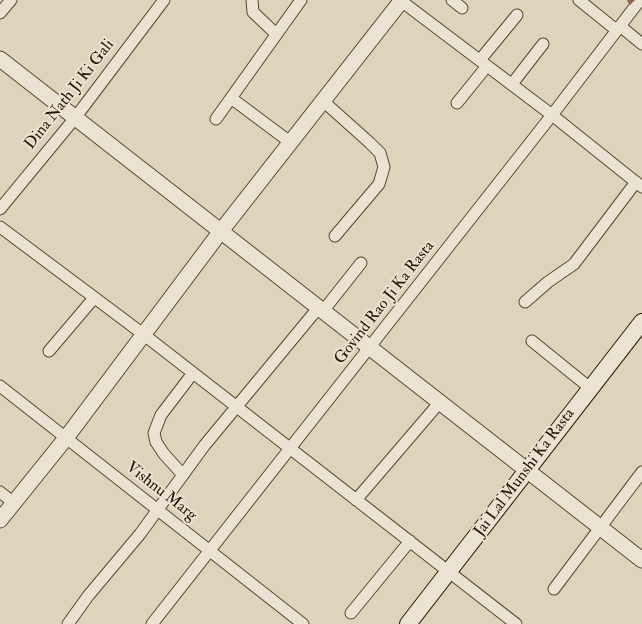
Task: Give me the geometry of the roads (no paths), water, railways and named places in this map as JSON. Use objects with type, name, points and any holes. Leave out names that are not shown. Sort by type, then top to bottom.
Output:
[{"type":"main road","name":"Jai Lal Munshi Ka Rasta","points":[[408,624],[642,322]]},
{"type":"street","points":[[0,13],[10,0]]},
{"type":"street","name":"Dina Nath Ji Ki Gali","points":[[0,208],[75,118],[164,0]]},
{"type":"street","points":[[252,0],[253,12],[276,34]]},
{"type":"street","points":[[216,119],[301,0]]},
{"type":"street","points":[[0,520],[66,438],[221,231],[401,0],[552,115],[639,185],[574,264],[548,282],[525,302]]},
{"type":"street","points":[[452,0],[462,8]]},
{"type":"street","points":[[579,0],[615,29],[620,26],[642,44]]},
{"type":"street","name":"Govind Rao Ji Ka Rasta","points":[[152,624],[371,347],[640,0]]},
{"type":"street","points":[[457,103],[517,15]]},
{"type":"street","points":[[512,84],[543,44]]},
{"type":"street","points":[[0,59],[642,560]]},
{"type":"street","points":[[231,98],[290,142]]},
{"type":"street","points":[[323,101],[380,153],[384,167],[379,184],[335,236]]},
{"type":"street","points":[[0,228],[143,334],[237,409],[516,624]]},
{"type":"street","points":[[68,624],[88,596],[157,511],[204,446],[361,263]]},
{"type":"street","points":[[49,352],[94,298]]},
{"type":"street","points":[[532,341],[590,388]]},
{"type":"street","points":[[183,475],[156,442],[154,433],[161,415],[193,374]]},
{"type":"street","name":"Vishnu Marg","points":[[0,386],[303,624]]},
{"type":"street","points":[[356,500],[440,402]]},
{"type":"street","points":[[554,589],[642,472]]},
{"type":"street","points":[[0,492],[14,503]]},
{"type":"street","points":[[351,613],[410,541]]}]
